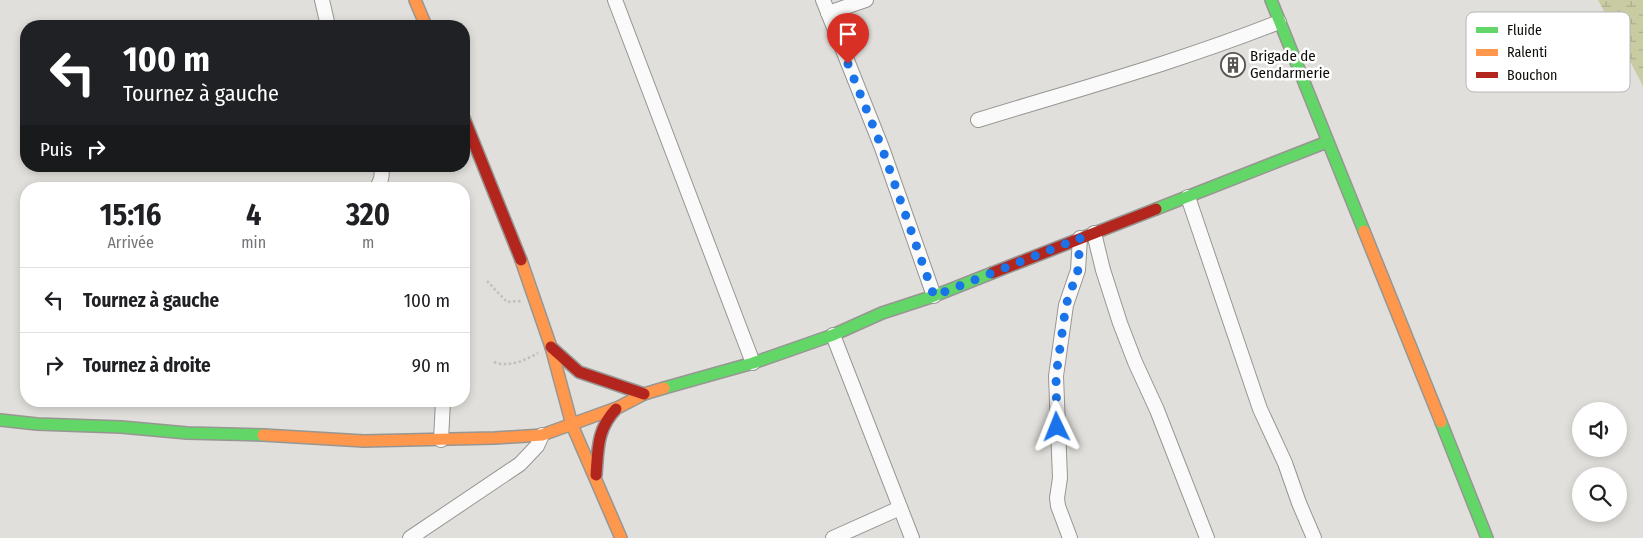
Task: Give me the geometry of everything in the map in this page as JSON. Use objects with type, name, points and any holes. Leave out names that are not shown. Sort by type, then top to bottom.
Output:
[{"type":"main road","points":[[415,0],[423,20]]},
{"type":"main road","points":[[1271,0],[1487,538]]},
{"type":"main road","points":[[470,133],[519,254],[551,347],[572,425],[621,538]]},
{"type":"main road","points":[[0,420],[187,433],[298,436],[364,441],[441,440],[542,435],[618,407],[644,394],[753,363],[833,335],[882,313],[934,296],[1327,142]]},
{"type":"main road","points":[[551,347],[579,372],[644,394]]},
{"type":"main road","points":[[596,479],[598,438],[603,424],[618,407]]},
{"type":"street","points":[[322,0],[327,20]]},
{"type":"street","points":[[615,0],[753,363]]},
{"type":"street","points":[[866,0],[826,7],[882,148],[934,296]]},
{"type":"street","points":[[978,120],[1167,61],[1279,22]]},
{"type":"street","points":[[1188,197],[1260,409],[1285,463],[1314,538]]},
{"type":"street","points":[[1094,233],[1103,270],[1120,323],[1157,410],[1207,538]]},
{"type":"street","points":[[1070,538],[1058,506],[1057,498],[1060,478],[1056,376],[1066,305],[1078,270],[1080,238]]},
{"type":"street","points":[[833,335],[912,538]]},
{"type":"street","points":[[441,440],[443,407]]},
{"type":"street","points":[[410,538],[520,464],[537,446],[542,435]]},
{"type":"street","points":[[833,538],[900,508]]},
{"type":"path","points":[[487,282],[507,302],[535,300]]},
{"type":"path","points":[[494,362],[501,365],[518,361],[551,347]]},
{"type":"green space","points":[[1598,0],[1643,0],[1643,86],[1630,61],[1630,12],[1604,12]]},
{"type":"traffic: fast","points":[[1271,0],[1364,231]]},
{"type":"traffic: fast","points":[[1156,209],[1327,142]]},
{"type":"traffic: fast","points":[[664,388],[753,363],[833,335],[882,313],[934,296],[992,273]]},
{"type":"traffic: fast","points":[[0,420],[187,433],[263,435]]},
{"type":"traffic: fast","points":[[1441,422],[1487,538]]},
{"type":"traffic: slow","points":[[415,0],[423,20]]},
{"type":"traffic: slow","points":[[1364,231],[1441,422]]},
{"type":"traffic: slow","points":[[521,260],[551,347],[572,425],[621,538]]},
{"type":"traffic: slow","points":[[263,435],[364,441],[542,435],[619,407],[644,394],[664,388]]},
{"type":"traffic: jam","points":[[470,133],[521,260]]},
{"type":"traffic: jam","points":[[992,273],[1156,209]]},
{"type":"traffic: jam","points":[[551,347],[579,372],[644,394]]},
{"type":"traffic: jam","points":[[596,475],[598,448],[602,432],[605,424],[616,409]]},
{"type":"place","name":"Brigade de Gendarmerie","points":[[1233,65]]},
{"type":"route","points":[[848,64],[882,148],[934,296],[1080,238],[1078,270],[1066,305],[1056,376],[1057,427]]}]
